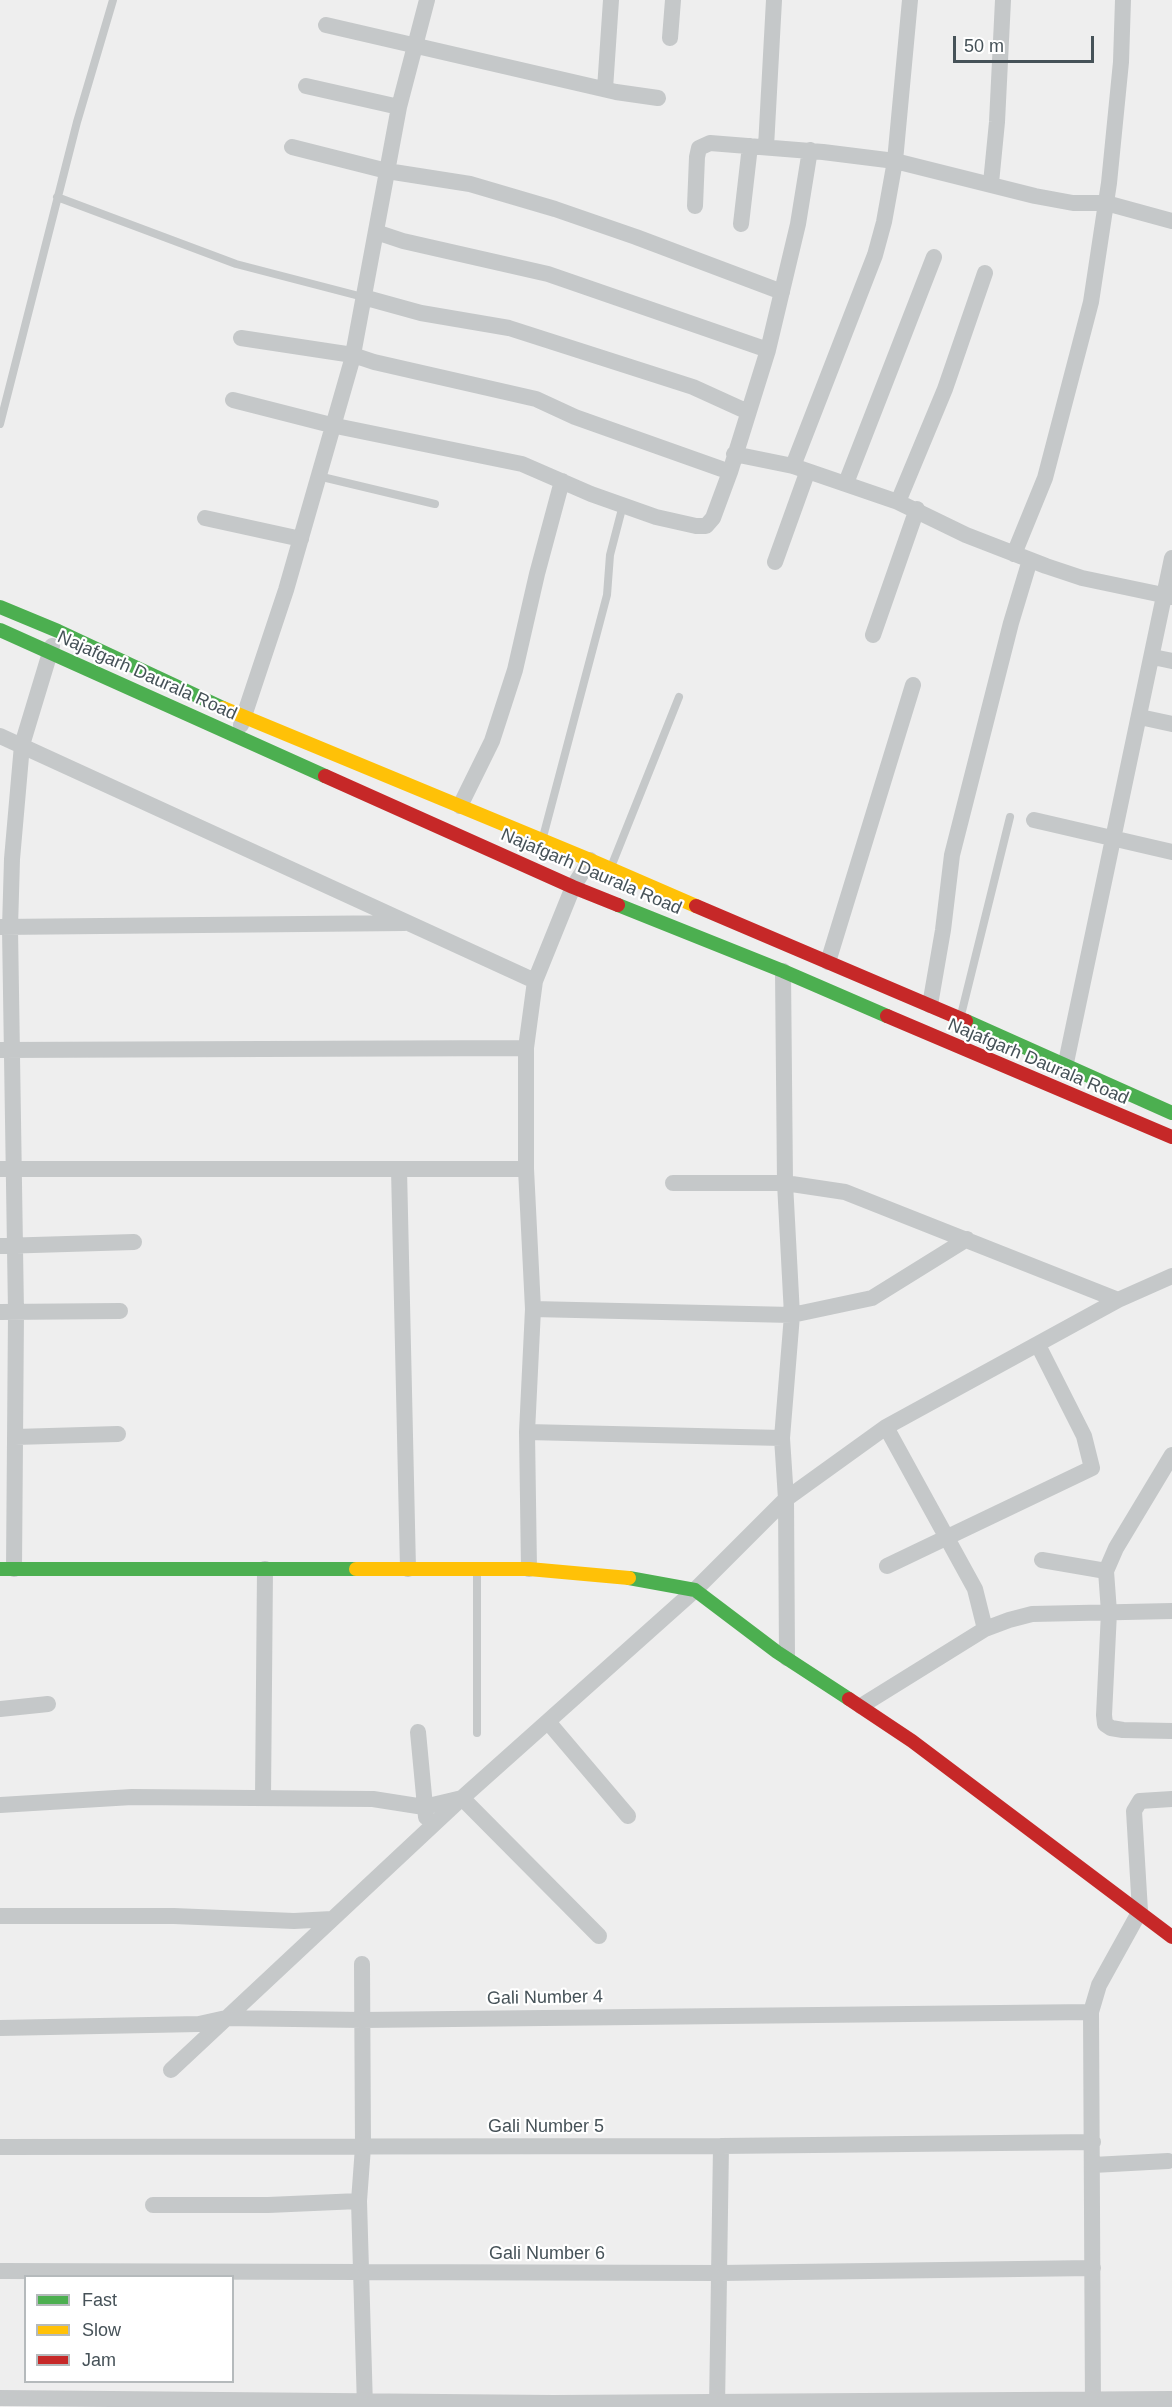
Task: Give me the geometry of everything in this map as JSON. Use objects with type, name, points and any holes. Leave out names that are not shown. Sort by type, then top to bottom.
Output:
[{"type":"main road","name":"Najafgarh Daurala Road","points":[[0,607],[58,631],[244,718],[590,860],[930,1005],[1172,1113]]},
{"type":"main road","name":"Najafgarh Daurala Road","points":[[0,630],[573,887],[783,970],[1060,1091],[1172,1137]]},
{"type":"main road","points":[[7,1569],[529,1569],[634,1578],[695,1590],[787,1658],[912,1741],[1172,1937]]},
{"type":"street","points":[[236,736],[286,590],[353,355],[399,107],[427,0]]},
{"type":"street","points":[[605,89],[611,0]]},
{"type":"street","points":[[670,38],[673,0]]},
{"type":"street","points":[[741,224],[758,147],[774,0]]},
{"type":"street","points":[[775,562],[800,469],[875,255],[884,222],[895,160],[910,0]]},
{"type":"street","points":[[991,183],[1004,0]]},
{"type":"street","points":[[1014,554],[1045,478],[1092,302],[1119,85],[1123,0]]},
{"type":"street","points":[[326,25],[605,89],[658,98]]},
{"type":"street","points":[[306,86],[399,107]]},
{"type":"street","points":[[695,206],[699,148],[710,143],[810,150],[895,160],[1073,203],[1106,203],[1172,221]]},
{"type":"street","points":[[292,147],[387,171],[470,184],[555,209],[659,245],[782,292]]},
{"type":"street","points":[[233,400],[332,425],[522,464],[656,517],[706,526],[713,518],[730,472],[768,350],[798,224],[810,150]]},
{"type":"street","points":[[376,232],[403,241],[548,274],[768,350]]},
{"type":"street","points":[[846,483],[934,257]]},
{"type":"street","points":[[898,502],[945,389],[985,273]]},
{"type":"street","points":[[363,297],[420,313],[509,328],[693,387],[748,412]]},
{"type":"street","points":[[241,338],[353,355],[374,362],[536,399],[575,417],[730,472]]},
{"type":"street","points":[[734,454],[800,469],[846,483],[917,509],[966,535],[1082,578],[1169,596]]},
{"type":"street","points":[[460,806],[492,741],[515,670],[537,574],[562,481]]},
{"type":"street","points":[[873,635],[917,509]]},
{"type":"street","points":[[205,518],[301,539]]},
{"type":"street","points":[[1060,1091],[1153,657],[1169,596],[1172,558]]},
{"type":"street","points":[[930,1005],[944,930],[947,881],[952,855],[1011,623],[1030,560]]},
{"type":"street","points":[[7,1569],[15,1437],[7,1245],[5,927],[8,802],[22,745],[58,631]]},
{"type":"street","points":[[1153,657],[1172,661]]},
{"type":"street","points":[[828,962],[913,685]]},
{"type":"street","points":[[1140,717],[1172,724]]},
{"type":"street","points":[[0,736],[535,981]]},
{"type":"street","points":[[1034,820],[1172,852]]},
{"type":"street","points":[[529,1569],[527,1432],[533,1309],[526,1169],[526,1048],[535,981],[573,887],[590,860]]},
{"type":"street","points":[[5,927],[412,923]]},
{"type":"street","points":[[783,970],[786,1183],[792,1315],[782,1438],[786,1499],[787,1658]]},
{"type":"street","points":[[6,1050],[526,1048]]},
{"type":"street","points":[[7,1169],[526,1169]]},
{"type":"street","points":[[399,1169],[408,1569]]},
{"type":"street","points":[[673,1184],[786,1183],[845,1192],[1118,1300]]},
{"type":"street","points":[[533,1309],[792,1315],[872,1298],[967,1239]]},
{"type":"street","points":[[7,1245],[134,1242]]},
{"type":"street","points":[[171,2070],[462,1798],[549,1723],[695,1590],[786,1499],[886,1427],[1118,1300],[1172,1276]]},
{"type":"street","points":[[8,1312],[120,1311]]},
{"type":"street","points":[[887,1566],[1092,1468],[1084,1436],[1038,1345]]},
{"type":"street","points":[[886,1427],[975,1589],[985,1629]]},
{"type":"street","points":[[527,1432],[782,1438]]},
{"type":"street","points":[[15,1437],[118,1434]]},
{"type":"street","points":[[1172,1455],[1116,1548],[1106,1572],[1109,1612],[1104,1715],[1106,1724],[1123,1731],[1172,1731]]},
{"type":"street","points":[[1042,1560],[1106,1572]]},
{"type":"street","points":[[263,1798],[265,1569]]},
{"type":"street","points":[[861,1706],[985,1629],[1032,1614],[1172,1611]]},
{"type":"street","points":[[0,1709],[48,1704]]},
{"type":"street","points":[[549,1723],[628,1816]]},
{"type":"street","points":[[418,1731],[428,1830]]},
{"type":"street","points":[[0,1804],[132,1797],[374,1799],[424,1807],[462,1798]]},
{"type":"street","points":[[462,1798],[599,1936]]},
{"type":"street","points":[[1093,2404],[1091,2012],[1099,1985],[1140,1911],[1134,1811],[1140,1801],[1172,1798]]},
{"type":"street","points":[[0,1916],[174,1916],[294,1921],[332,1919]]},
{"type":"street","points":[[362,1964],[363,2146],[359,2201],[365,2404]]},
{"type":"street","name":"Gali Number 4","points":[[0,2028],[199,2024],[226,2018],[362,2020],[1091,2012]]},
{"type":"street","points":[[198,2046],[199,2024]]},
{"type":"street","name":"Gali Number 5","points":[[0,2147],[721,2146],[1093,2142]]},
{"type":"street","points":[[717,2405],[721,2146]]},
{"type":"street","points":[[1093,2165],[1168,2161]]},
{"type":"street","points":[[153,2205],[268,2205],[359,2201]]},
{"type":"street","name":"Gali Number 6","points":[[0,2271],[720,2273],[1093,2268]]},
{"type":"street","points":[[0,2398],[21,2403],[554,2405],[1093,2404],[1172,2399]]},
{"type":"lane","points":[[0,424],[57,197],[113,0]]},
{"type":"lane","points":[[57,197],[236,264],[363,297]]},
{"type":"lane","points":[[318,476],[435,504]]},
{"type":"lane","points":[[542,840],[608,595],[610,555],[623,505]]},
{"type":"lane","points":[[610,870],[679,697]]},
{"type":"lane","points":[[960,1019],[1010,817]]},
{"type":"lane","points":[[477,1570],[477,1733]]},
{"type":"traffic: fast","points":[[0,607],[58,631],[223,708]]},
{"type":"traffic: fast","points":[[0,630],[325,776]]},
{"type":"traffic: fast","points":[[618,905],[783,971],[887,1016]]},
{"type":"traffic: fast","points":[[966,1021],[1172,1113]]},
{"type":"traffic: fast","points":[[0,1569],[356,1569]]},
{"type":"traffic: fast","points":[[629,1578],[695,1590],[777,1652],[849,1699]]},
{"type":"traffic: slow","points":[[223,708],[696,906]]},
{"type":"traffic: slow","points":[[356,1569],[529,1569],[629,1578]]},
{"type":"traffic: jam","points":[[325,776],[618,905]]},
{"type":"traffic: jam","points":[[696,906],[966,1021]]},
{"type":"traffic: jam","points":[[887,1016],[1172,1137]]},
{"type":"traffic: jam","points":[[849,1699],[912,1741],[1172,1937]]}]
